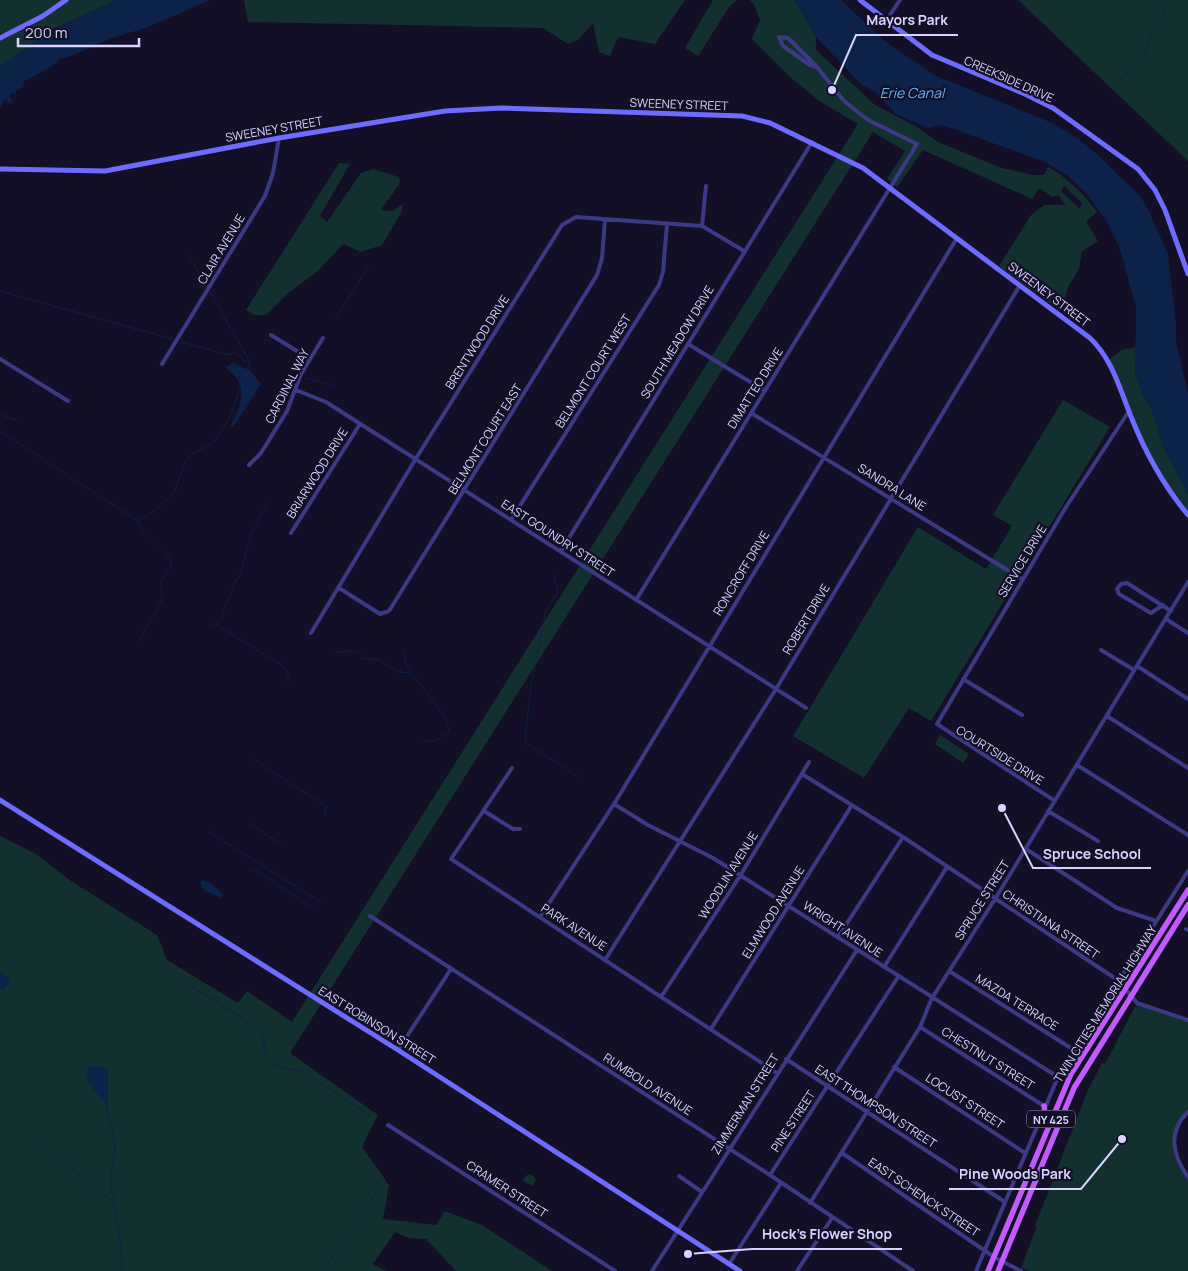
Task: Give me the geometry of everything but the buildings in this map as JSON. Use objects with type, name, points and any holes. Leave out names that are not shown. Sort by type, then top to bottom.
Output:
[{"type":"main road","name":"TWIN CITIES MEMORIAL HIGHWAY","points":[[988,1271],[1047,1128],[1072,1074],[1188,890]]},
{"type":"main road","name":"TWIN CITIES MEMORIAL HIGHWAY","points":[[998,1271],[1074,1088],[1188,905]]},
{"type":"main road","points":[[1086,1031],[1109,1014]]},
{"type":"main road","points":[[1044,1106],[1047,1128]]},
{"type":"street","points":[[1,36],[43,16],[66,0]]},
{"type":"street","name":"CREEKSIDE DRIVE","points":[[860,0],[932,55],[1053,108],[1123,158],[1148,180],[1170,220],[1188,274]]},
{"type":"street","points":[[886,21],[900,0]]},
{"type":"street","points":[[779,37],[788,38],[817,67],[810,65],[783,46],[779,37]]},
{"type":"street","name":"DIMATTEO DRIVE","points":[[636,600],[917,144],[868,120],[844,101],[817,67]]},
{"type":"street","name":"SWEENEY STREET","points":[[0,169],[106,170],[279,138],[445,111],[501,108],[742,116],[770,123],[863,168],[1101,348],[1109,360],[1129,411],[1160,478],[1188,515]]},
{"type":"street","name":"CLAIR AVENUE","points":[[162,364],[265,196],[273,173],[279,138]]},
{"type":"street","name":"SOUTH MEADOW DRIVE","points":[[560,552],[812,142]]},
{"type":"street","points":[[702,226],[706,186]]},
{"type":"street","name":"BRENTWOOD DRIVE","points":[[311,633],[415,460],[562,225],[576,217],[702,226],[744,251]]},
{"type":"street","name":"BELMONT COURT EAST","points":[[339,588],[380,614],[389,611],[597,275],[602,258],[605,220]]},
{"type":"street","name":"BELMONT COURT WEST","points":[[512,520],[659,284],[663,272],[667,224]]},
{"type":"street","name":"RONCROFF DRIVE","points":[[540,917],[614,804],[957,238]]},
{"type":"street","name":"ROBERT DRIVE","points":[[605,960],[776,689],[1020,285]]},
{"type":"street","points":[[271,335],[310,359]]},
{"type":"street","name":"CARDINAL WAY","points":[[249,465],[261,453],[291,404],[310,359],[324,338]]},
{"type":"street","points":[[688,344],[765,391]]},
{"type":"street","points":[[0,359],[68,401]]},
{"type":"street","name":"EAST GOUNDRY STREET","points":[[296,390],[321,399],[806,708]]},
{"type":"street","name":"SERVICE DRIVE","points":[[937,724],[1022,579],[1129,411]]},
{"type":"street","name":"SANDRA LANE","points":[[751,413],[1022,579]]},
{"type":"street","name":"BRIARWOOD DRIVE","points":[[291,533],[360,424]]},
{"type":"street","name":"SPRUCE STREET","points":[[810,1203],[920,1027],[932,998],[1026,849],[1188,582]]},
{"type":"street","points":[[1163,606],[1151,613],[1119,594],[1117,589],[1121,584],[1127,583],[1171,611]]},
{"type":"street","points":[[1166,619],[1188,633]]},
{"type":"street","points":[[1101,650],[1134,670]]},
{"type":"street","points":[[1137,666],[1188,699]]},
{"type":"street","points":[[964,679],[1022,715]]},
{"type":"street","points":[[1107,716],[1188,768]]},
{"type":"street","name":"COURTSIDE DRIVE","points":[[937,724],[1055,801]]},
{"type":"street","name":"WOODLIN AVENUE","points":[[661,997],[740,876],[809,762]]},
{"type":"street","points":[[1077,765],[1188,834]]},
{"type":"street","name":"PARK AVENUE","points":[[512,768],[451,859],[777,1073]]},
{"type":"street","name":"CHRISTIANA STREET","points":[[802,774],[903,837],[1119,981],[1137,1003],[1188,1020]]},
{"type":"street","name":"EAST ROBINSON STREET","points":[[0,800],[398,1050],[740,1271]]},
{"type":"street","name":"WRIGHT AVENUE","points":[[614,804],[680,842],[713,858],[1058,1077]]},
{"type":"street","name":"ELMWOOD AVENUE","points":[[711,1029],[852,805]]},
{"type":"street","points":[[484,811],[513,829],[520,828]]},
{"type":"street","points":[[1048,811],[1098,841]]},
{"type":"street","points":[[838,937],[903,837]]},
{"type":"street","points":[[1026,849],[1117,908],[1156,922]]},
{"type":"street","points":[[884,967],[947,867]]},
{"type":"street","points":[[976,1271],[1044,1106],[1058,1077],[1188,870]]},
{"type":"street","name":"RUMBOLD AVENUE","points":[[370,916],[770,1175],[913,1271]]},
{"type":"street","name":"ZIMMERMAN STREET","points":[[652,1271],[857,950]]},
{"type":"street","points":[[398,1050],[451,969]]},
{"type":"street","name":"MAZDA TERRACE","points":[[949,972],[1074,1050]]},
{"type":"street","name":"PINE STREET","points":[[770,1175],[898,977]]},
{"type":"street","name":"CHESTNUT STREET","points":[[920,1027],[1044,1106]]},
{"type":"street","name":"EAST THOMPSON STREET","points":[[786,1059],[1005,1202]]},
{"type":"street","name":"LOCUST STREET","points":[[894,1067],[1026,1153]]},
{"type":"street","points":[[1188,1112],[1174,1131],[1173,1147],[1177,1162],[1188,1177]]},
{"type":"street","name":"CRAMER STREET","points":[[388,1125],[615,1271]]},
{"type":"street","name":"EAST SCHENCK STREET","points":[[842,1153],[994,1257],[1021,1271]]},
{"type":"street","points":[[679,1176],[702,1192]]},
{"type":"street","points":[[728,1264],[781,1183]]},
{"type":"street","points":[[797,1271],[832,1218]]},
{"type":"green space","points":[[0,0],[117,0],[49,31],[0,67],[0,38],[3,36],[0,33]]},
{"type":"green space","points":[[244,0],[685,0],[655,44],[618,37],[610,56],[599,52],[593,23],[578,40],[568,44],[543,28],[248,22]]},
{"type":"green space","points":[[713,0],[737,0],[729,7],[698,56],[685,48]]},
{"type":"green space","points":[[750,0],[795,0],[816,37],[816,50],[875,105],[917,127],[938,142],[1002,168],[1033,175],[1044,175],[1048,167],[1063,176],[1097,212],[1086,222],[1098,241],[1081,252],[1079,267],[1068,287],[1065,301],[1052,305],[999,266],[1031,215],[1044,205],[1066,205],[1058,195],[1053,197],[1039,188],[1032,199],[923,150],[897,187],[887,179],[905,151],[873,132],[290,1053],[378,1115],[362,1147],[389,1185],[383,1219],[436,1225],[445,1211],[482,1225],[552,1271],[456,1271],[426,1239],[409,1238],[395,1232],[373,1264],[386,1271],[0,1271],[0,836],[36,854],[71,881],[157,935],[167,960],[238,1003],[247,991],[292,1022],[858,124],[818,100],[790,77],[752,39],[760,20],[754,4]],"holes":[[[1064,186],[1082,203],[1080,209],[1061,191]]]},
{"type":"green space","points":[[1018,0],[1188,0],[1188,161]]},
{"type":"green space","points":[[339,163],[350,164],[320,216],[327,222],[361,173],[373,169],[399,177],[400,183],[381,210],[392,211],[403,204],[401,213],[382,245],[361,252],[343,244],[319,270],[287,294],[266,315],[254,315],[246,310]]},
{"type":"green space","points":[[1137,347],[1135,373],[1145,401],[1151,407],[1163,446],[1188,494],[1188,515],[1160,478],[1132,419],[1109,360],[1121,350]]},
{"type":"green space","points":[[1063,400],[1110,427],[931,721],[909,708],[864,778],[793,736],[918,527],[986,569],[1012,526],[993,515]]},
{"type":"green space","points":[[940,735],[969,754],[963,763],[935,744]]},
{"type":"green space","points":[[1137,1003],[1188,1020],[1188,1112],[1182,1118],[1173,1147],[1188,1177],[1188,1271],[1030,1271],[1021,1268],[1037,1226],[1034,1228],[1088,1090],[1102,1063],[1105,1064]]},
{"type":"green space","points":[[531,1174],[536,1180],[532,1186],[523,1180],[527,1175]]},
{"type":"water","points":[[117,0],[210,0],[146,28],[112,38],[66,58],[61,58],[52,66],[23,82],[24,86],[16,91],[16,94],[12,93],[9,96],[13,101],[10,104],[5,99],[0,108],[0,67],[49,31]]},
{"type":"water","name":"Erie Canal","points":[[795,0],[841,0],[886,42],[934,75],[1052,123],[1079,139],[1140,196],[1148,209],[1168,254],[1176,325],[1176,342],[1188,393],[1188,494],[1163,446],[1151,407],[1145,401],[1135,373],[1136,308],[1120,249],[1106,220],[1087,194],[1067,175],[1043,161],[942,125],[928,128],[896,114],[876,93],[861,84],[816,37]]},
{"type":"water","points":[[233,363],[250,371],[261,384],[233,427],[231,425],[239,408],[241,390],[237,379],[225,367]]},
{"type":"water","points":[[202,880],[209,882],[223,894],[220,899],[212,893],[205,892],[200,883]]},
{"type":"water","points":[[0,972],[9,978],[9,982],[4,990],[0,989]]},
{"type":"water","points":[[88,1066],[108,1069],[108,1113],[104,1102],[87,1081]]},
{"type":"waterway","points":[[1119,82],[1144,53],[1151,35],[1166,9]]},
{"type":"waterway","points":[[188,255],[207,287]]},
{"type":"waterway","points":[[336,317],[369,266]]},
{"type":"waterway","points":[[181,342],[228,355],[236,353],[243,360],[250,362],[209,290]]},
{"type":"waterway","points":[[0,291],[172,339]]},
{"type":"waterway","points":[[247,371],[250,362]]},
{"type":"waterway","points":[[306,378],[332,385]]},
{"type":"waterway","points":[[139,521],[153,512],[174,493],[185,463],[190,456],[214,442],[229,418],[240,389]]},
{"type":"waterway","points":[[0,414],[17,421]]},
{"type":"waterway","points":[[0,431],[138,521],[145,534],[167,554],[171,565],[161,582],[162,600],[139,641]]},
{"type":"waterway","points":[[212,626],[221,618],[236,580],[240,576],[251,535],[268,501]]},
{"type":"waterway","points":[[554,576],[558,591],[546,610],[531,685],[525,739],[526,743],[580,778]]},
{"type":"waterway","points":[[215,624],[282,665],[288,673],[288,681]]},
{"type":"waterway","points":[[335,652],[353,652],[363,658],[379,660],[398,672],[410,673]]},
{"type":"waterway","points":[[404,653],[411,673],[440,711],[446,721],[449,732],[436,740],[424,742]]},
{"type":"waterway","points":[[252,758],[327,807],[324,813],[327,815]]},
{"type":"waterway","points":[[250,824],[281,844]]},
{"type":"waterway","points":[[209,832],[322,903]]},
{"type":"waterway","points":[[251,869],[262,874],[313,908]]},
{"type":"waterway","points":[[177,977],[255,1026],[263,1035],[265,1053],[275,1065],[302,1071],[369,1115]]},
{"type":"waterway","points":[[108,1113],[115,1145],[111,1178],[112,1193]]},
{"type":"waterway","points":[[39,1142],[113,1201]]},
{"type":"waterway","points":[[323,1271],[381,1185]]},
{"type":"waterway","points":[[113,1196],[121,1248],[122,1271]]},
{"type":"place","name":"Mayors Park","points":[[832,90]]},
{"type":"place","name":"Spruce School","points":[[1002,808]]},
{"type":"place","name":"Pine Woods Park","points":[[1122,1139]]},
{"type":"place","name":"Hock's Flower Shop","points":[[688,1254]]}]
